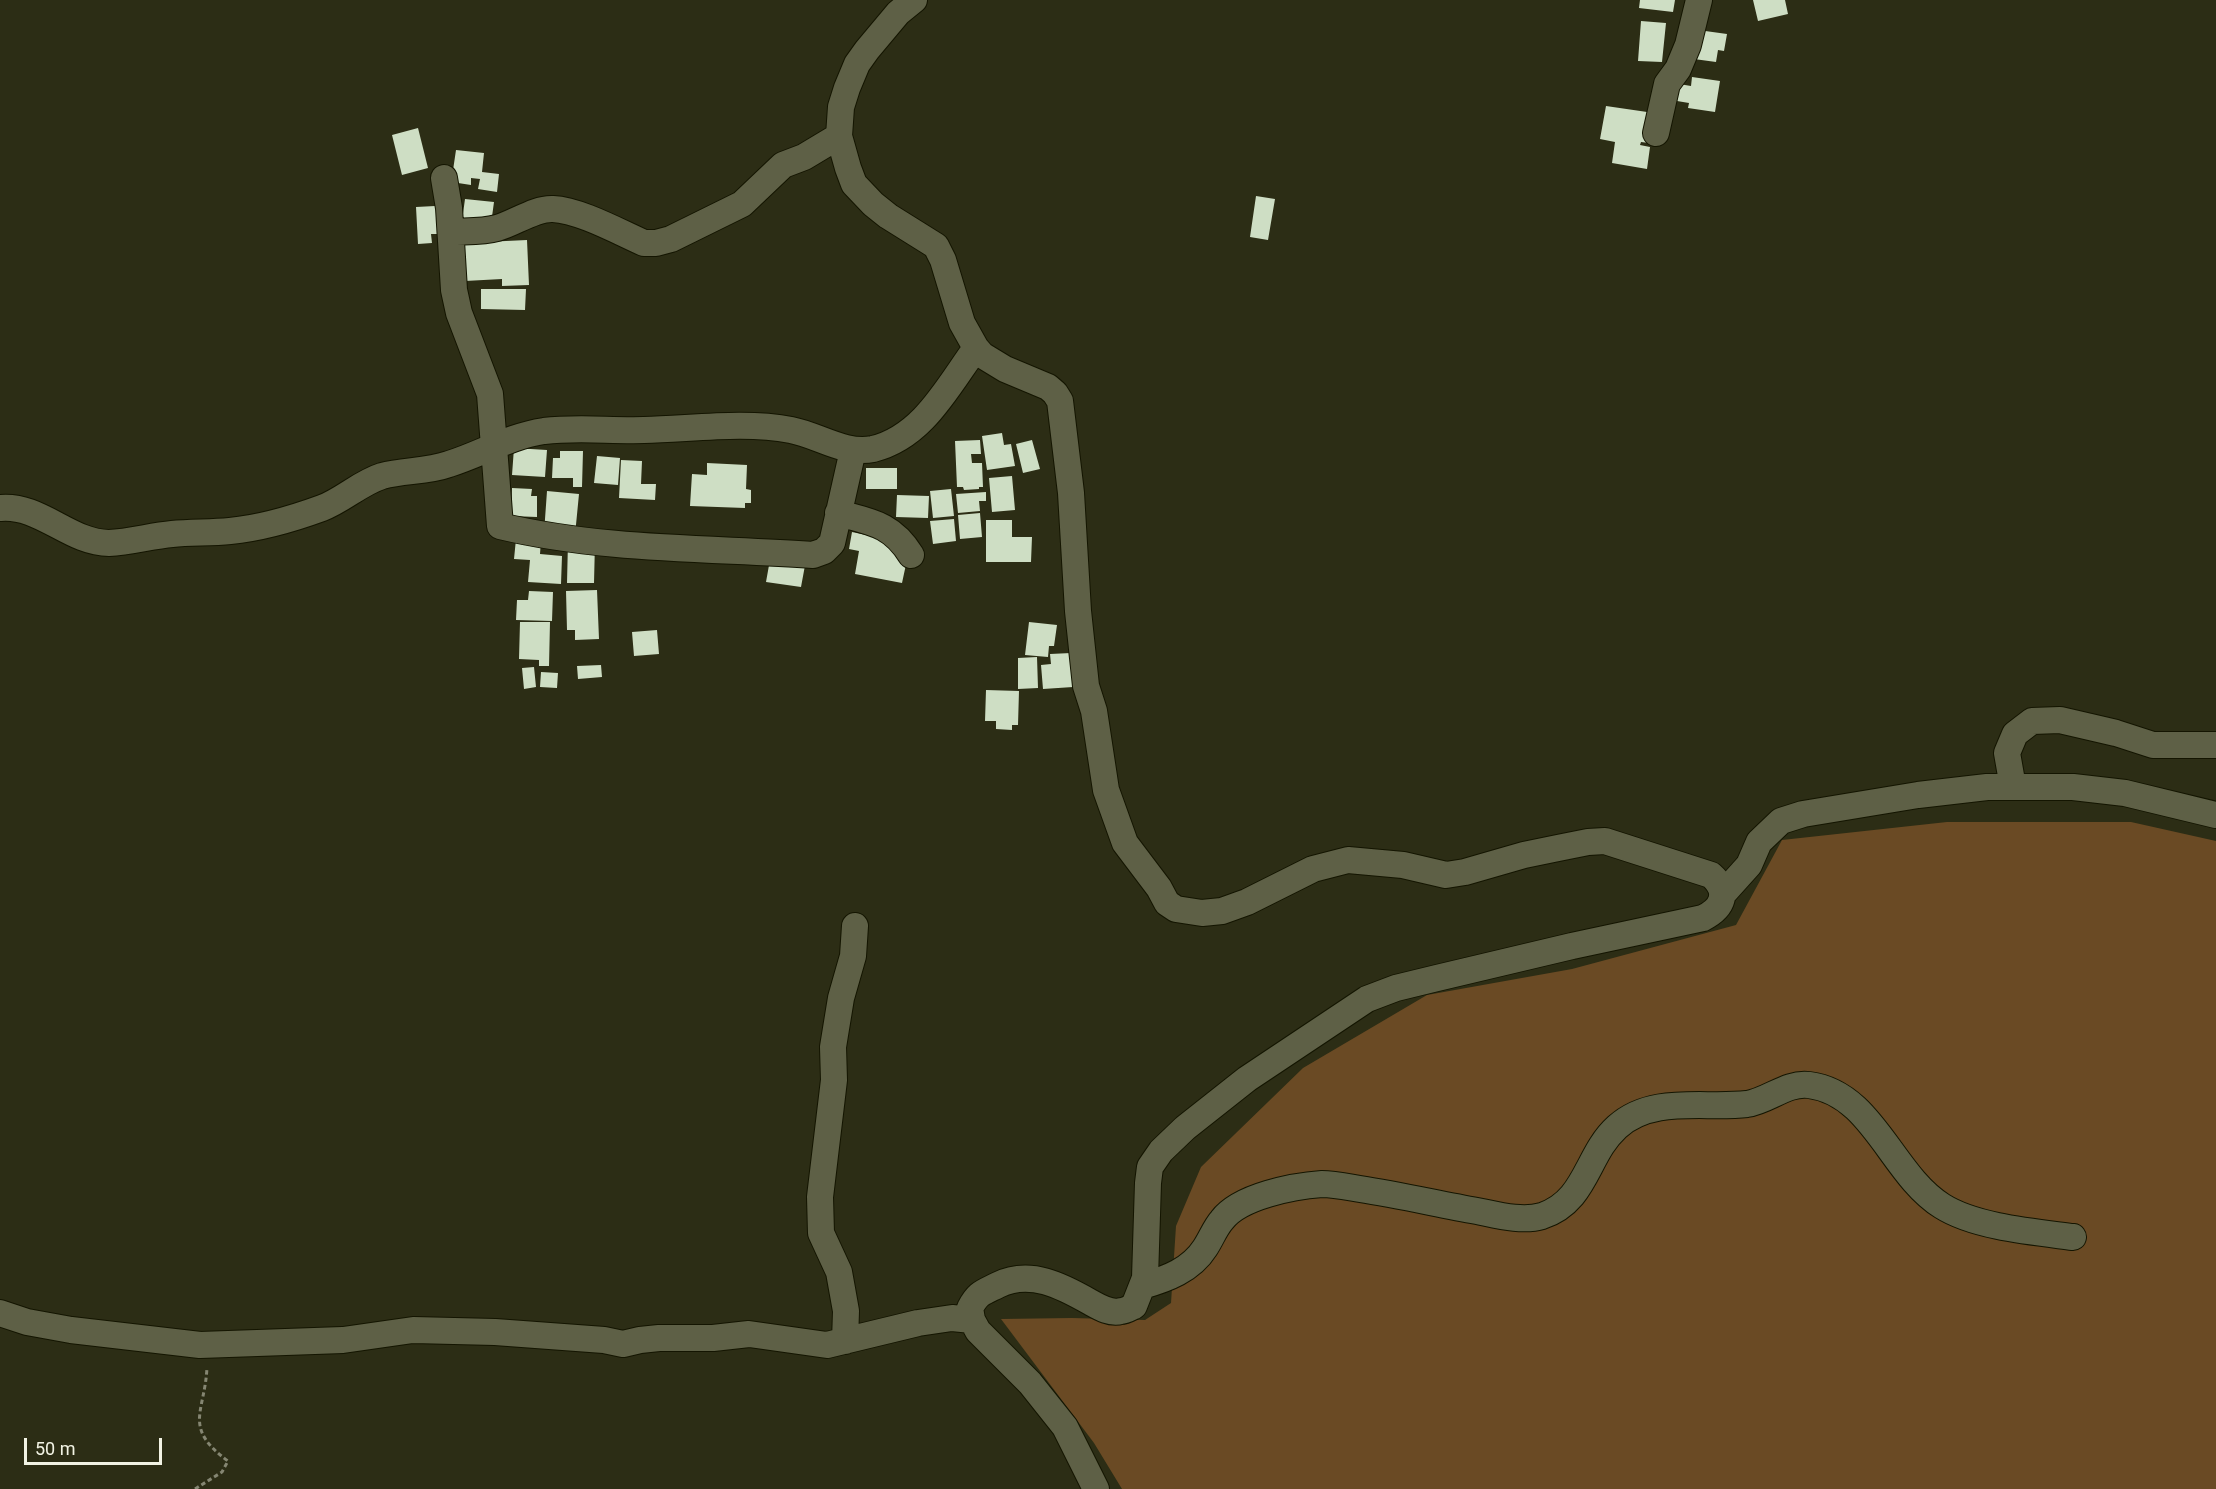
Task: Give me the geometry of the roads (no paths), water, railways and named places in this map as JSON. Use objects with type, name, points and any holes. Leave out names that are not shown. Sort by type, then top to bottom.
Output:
[{"type":"street","points":[[914,0],[881,32],[857,64],[841,107],[839,136],[854,184],[888,216],[936,246],[962,323],[982,356],[1005,369],[1048,387],[1060,401],[1071,493],[1077,611],[1086,686],[1094,711],[1106,790],[1125,843],[1159,888],[1167,903],[1176,909],[1202,913],[1222,911],[1246,902],[1313,869],[1348,860],[1403,865],[1446,875],[1546,850],[1605,841],[1711,875],[1719,882],[1722,895],[1721,903],[1714,912],[1703,918],[1572,946],[1396,988],[1367,999],[1247,1079],[1185,1128],[1161,1151],[1150,1167],[1145,1278],[1134,1306],[1120,1312],[1106,1310],[1071,1291],[1039,1278],[1002,1283],[977,1296],[970,1308],[972,1320],[978,1331],[1030,1383],[1065,1427],[1096,1489]]},
{"type":"street","points":[[1656,133],[1667,84],[1678,69],[1688,45],[1700,0]]},
{"type":"street","points":[[451,232],[493,229],[543,209],[552,208],[569,211],[644,243],[656,243],[671,239],[742,204],[783,165],[804,157],[839,136]]},
{"type":"street","points":[[444,178],[451,232],[454,290],[459,313],[486,383],[495,445],[500,526],[537,534],[643,545],[813,555],[832,543],[853,450]]},
{"type":"street","points":[[0,508],[9,507],[30,511],[66,530],[107,543],[169,534],[228,531],[270,525],[339,501],[368,482],[383,476],[450,464],[495,445],[542,431],[752,426],[791,430],[853,450],[872,449],[905,434],[932,411],[976,348]]},
{"type":"street","points":[[838,513],[884,526],[895,533],[911,555]]},
{"type":"street","points":[[2013,787],[2007,753],[2015,734],[2032,722],[2060,720],[2116,733],[2153,745],[2216,745]]},
{"type":"street","points":[[1722,895],[1749,865],[1759,842],[1781,821],[1803,814],[1918,795],[1987,787],[2073,787],[2125,793],[2216,815]]},
{"type":"street","points":[[845,1341],[846,1311],[839,1272],[821,1233],[820,1197],[834,1080],[833,1047],[841,998],[853,956],[855,926]]},
{"type":"street","points":[[1142,1286],[1161,1281],[1182,1271],[1196,1260],[1222,1219],[1232,1210],[1279,1191],[1324,1184],[1385,1193],[1489,1214],[1534,1218],[1556,1211],[1566,1204],[1608,1137],[1630,1117],[1645,1110],[1669,1106],[1749,1104],[1776,1092],[1806,1084],[1825,1088],[1847,1098],[1917,1184],[1944,1208],[2015,1229],[2073,1237]]},
{"type":"street","points":[[0,1313],[27,1322],[71,1330],[158,1341],[208,1344],[343,1340],[413,1330],[495,1332],[604,1340],[623,1344],[659,1338],[713,1338],[749,1334],[827,1345],[918,1323],[952,1318],[972,1320]]}]
